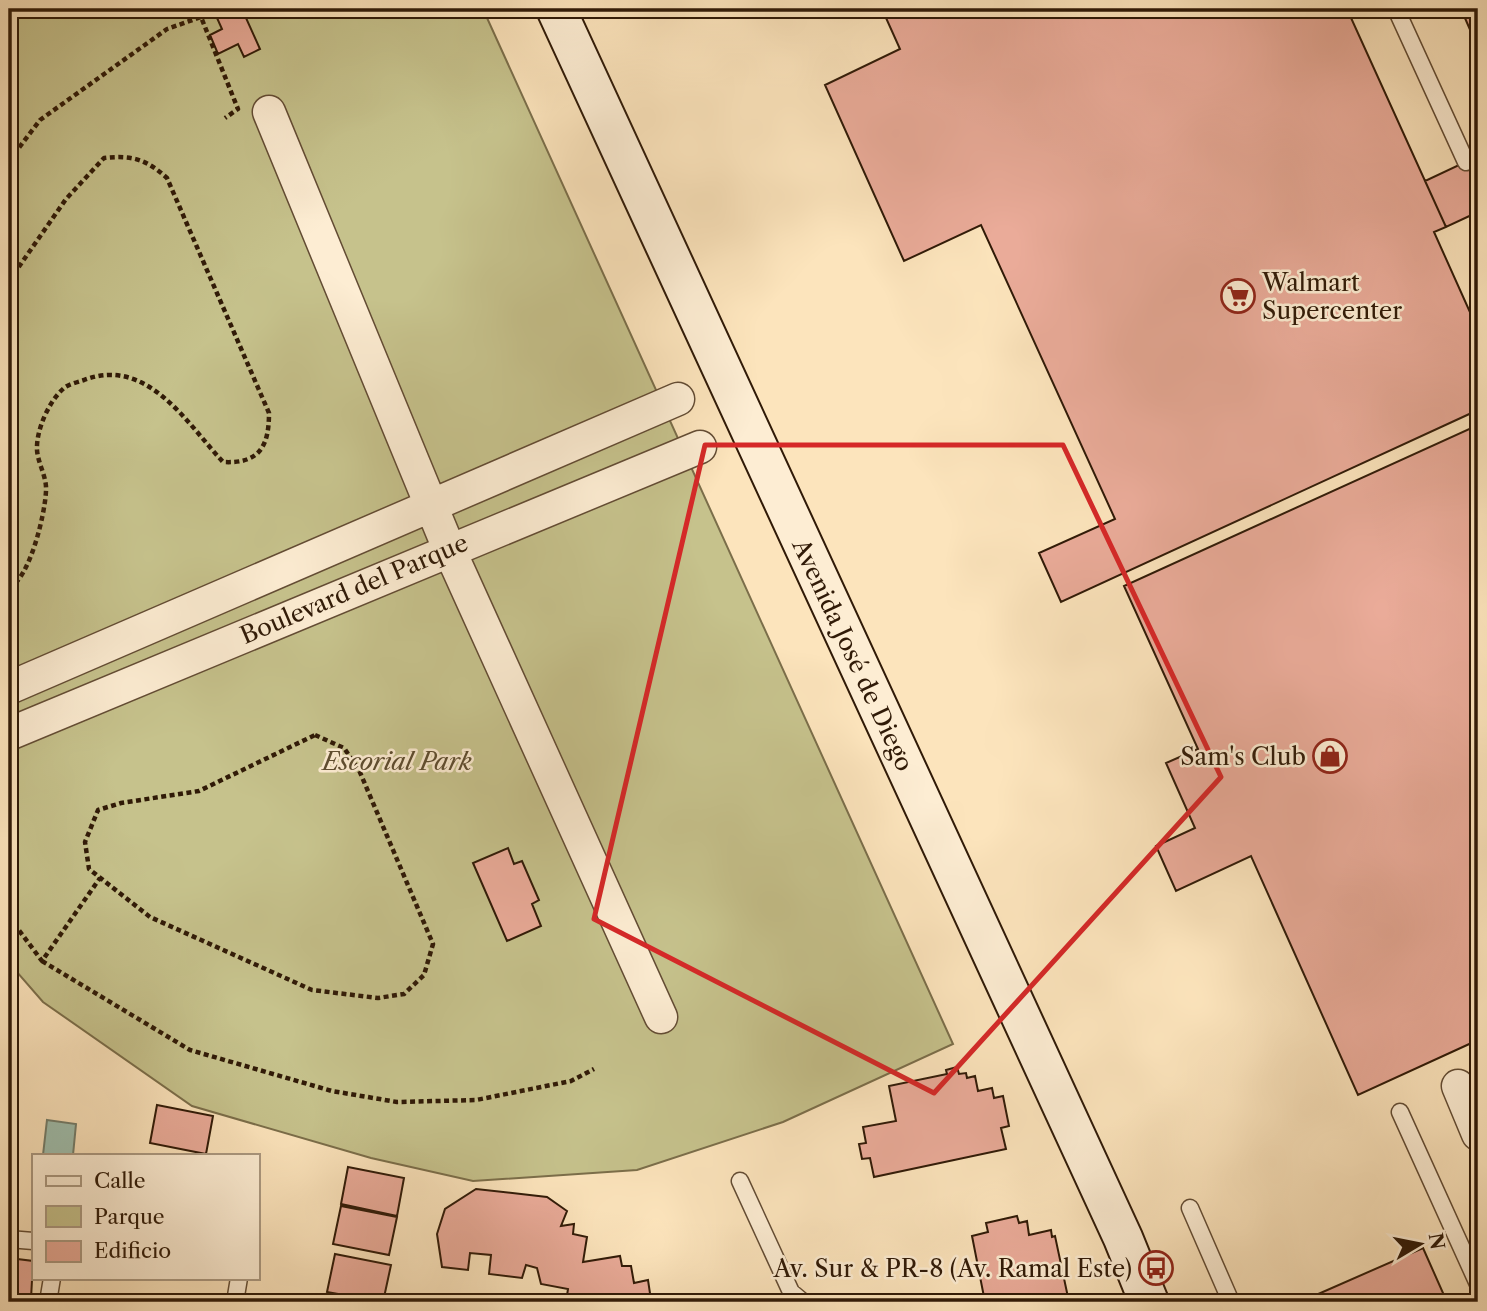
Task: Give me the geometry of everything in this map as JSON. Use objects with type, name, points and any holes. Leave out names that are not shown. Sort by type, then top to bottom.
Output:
[{"type":"street","name":"Avenida José de Diego","points":[[556,9],[1124,1238],[1149,1302]]},
{"type":"street","points":[[269,112],[449,549],[661,1017]]},
{"type":"street","name":"Boulevard del Parque","points":[[9,688],[431,503],[678,399]]},
{"type":"street","name":"Boulevard del Parque","points":[[9,734],[700,447]]},
{"type":"street","points":[[1458,1086],[1478,1134]]},
{"type":"lane","points":[[1396,9],[1466,162]]},
{"type":"lane","points":[[1400,1112],[1478,1284]]},
{"type":"lane","points":[[740,1181],[791,1293],[803,1302]]},
{"type":"lane","points":[[1190,1208],[1231,1302]]},
{"type":"lane","points":[[9,1239],[32,1241]]},
{"type":"lane","points":[[48,1302],[52,1280]]},
{"type":"lane","points":[[235,1302],[239,1280]]},
{"type":"path","points":[[9,161],[40,120],[167,29],[201,17],[238,109],[225,118]]},
{"type":"path","points":[[9,281],[66,199],[104,158],[128,155],[150,163],[167,178],[269,413],[269,430],[260,452],[245,463],[223,462],[144,381],[115,373],[92,377],[65,387],[45,415],[37,450],[47,490],[33,551],[17,584],[9,588]]},
{"type":"path","points":[[315,735],[345,748],[359,771],[433,944],[424,975],[404,994],[378,998],[312,990],[150,917],[100,878],[89,869],[85,842],[98,810],[121,803],[199,791],[315,735]]},
{"type":"path","points":[[42,961],[100,878]]},
{"type":"path","points":[[9,918],[42,961],[190,1050],[332,1091],[397,1102],[476,1100],[571,1081],[594,1069]]},
{"type":"highlighted area","points":[[705,445],[1063,445],[1221,777],[934,1093],[594,919]]},
{"type":"green space","name":"Escorial Park","points":[[26,9],[483,9],[953,1044],[783,1122],[637,1170],[473,1181],[371,1158],[192,1106],[43,1002],[9,963],[9,26]]},
{"type":"shaded area","points":[[47,1120],[76,1124],[73,1154],[43,1154]]},
{"type":"building","points":[[213,9],[242,9],[260,49],[244,57],[238,44],[218,54],[210,35],[222,29]]},
{"type":"building","name":"Walmart Supercenter","points":[[882,9],[1347,9],[1446,227],[1434,232],[1478,330],[1478,410],[1061,602],[1039,553],[1115,519],[981,225],[904,261],[825,85],[900,49]]},
{"type":"building","points":[[1461,9],[1478,9],[1478,48]]},
{"type":"building","points":[[1478,156],[1478,212],[1446,227],[1425,181]]},
{"type":"building","name":"Sam's Club","points":[[1478,425],[1478,1040],[1358,1095],[1251,856],[1176,891],[1156,846],[1195,828],[1166,763],[1198,749],[1124,586]]},
{"type":"building","points":[[508,848],[514,864],[522,861],[539,900],[532,904],[541,926],[507,941],[473,863]]},
{"type":"building","points":[[957,1067],[959,1074],[966,1073],[967,1078],[975,1076],[978,1091],[992,1088],[994,1098],[1003,1096],[1009,1126],[1001,1128],[1006,1149],[874,1177],[870,1158],[862,1159],[859,1144],[866,1143],[863,1127],[896,1121],[889,1086],[947,1074],[946,1070]]},
{"type":"building","points":[[157,1105],[213,1116],[206,1154],[150,1143]]},
{"type":"building","points":[[348,1167],[404,1178],[397,1216],[341,1204]]},
{"type":"building","points":[[476,1189],[547,1197],[567,1211],[561,1226],[574,1224],[573,1234],[587,1237],[583,1262],[620,1256],[622,1266],[631,1266],[634,1283],[648,1280],[651,1300],[655,1299],[655,1302],[566,1302],[568,1289],[541,1284],[537,1268],[526,1265],[522,1278],[489,1274],[491,1255],[470,1253],[468,1270],[442,1267],[437,1234],[445,1209]]},
{"type":"building","points":[[341,1206],[397,1217],[389,1255],[333,1244]]},
{"type":"building","points":[[1017,1216],[1019,1223],[1027,1221],[1029,1235],[1051,1230],[1052,1237],[1055,1236],[1069,1302],[985,1302],[972,1236],[988,1232],[986,1223]]},
{"type":"building","points":[[1423,1248],[1447,1302],[1300,1302]]},
{"type":"building","points":[[335,1254],[391,1265],[383,1302],[327,1292]]},
{"type":"building","points":[[9,1258],[32,1261],[31,1299],[9,1296]]},
{"type":"place","name":"Walmart Supercenter","points":[[1238,296]]},
{"type":"place","name":"Sam's Club","points":[[1330,756]]},
{"type":"place","name":"Av. Sur & PR-8 (Av. Ramal Este)","points":[[1156,1268]]}]
